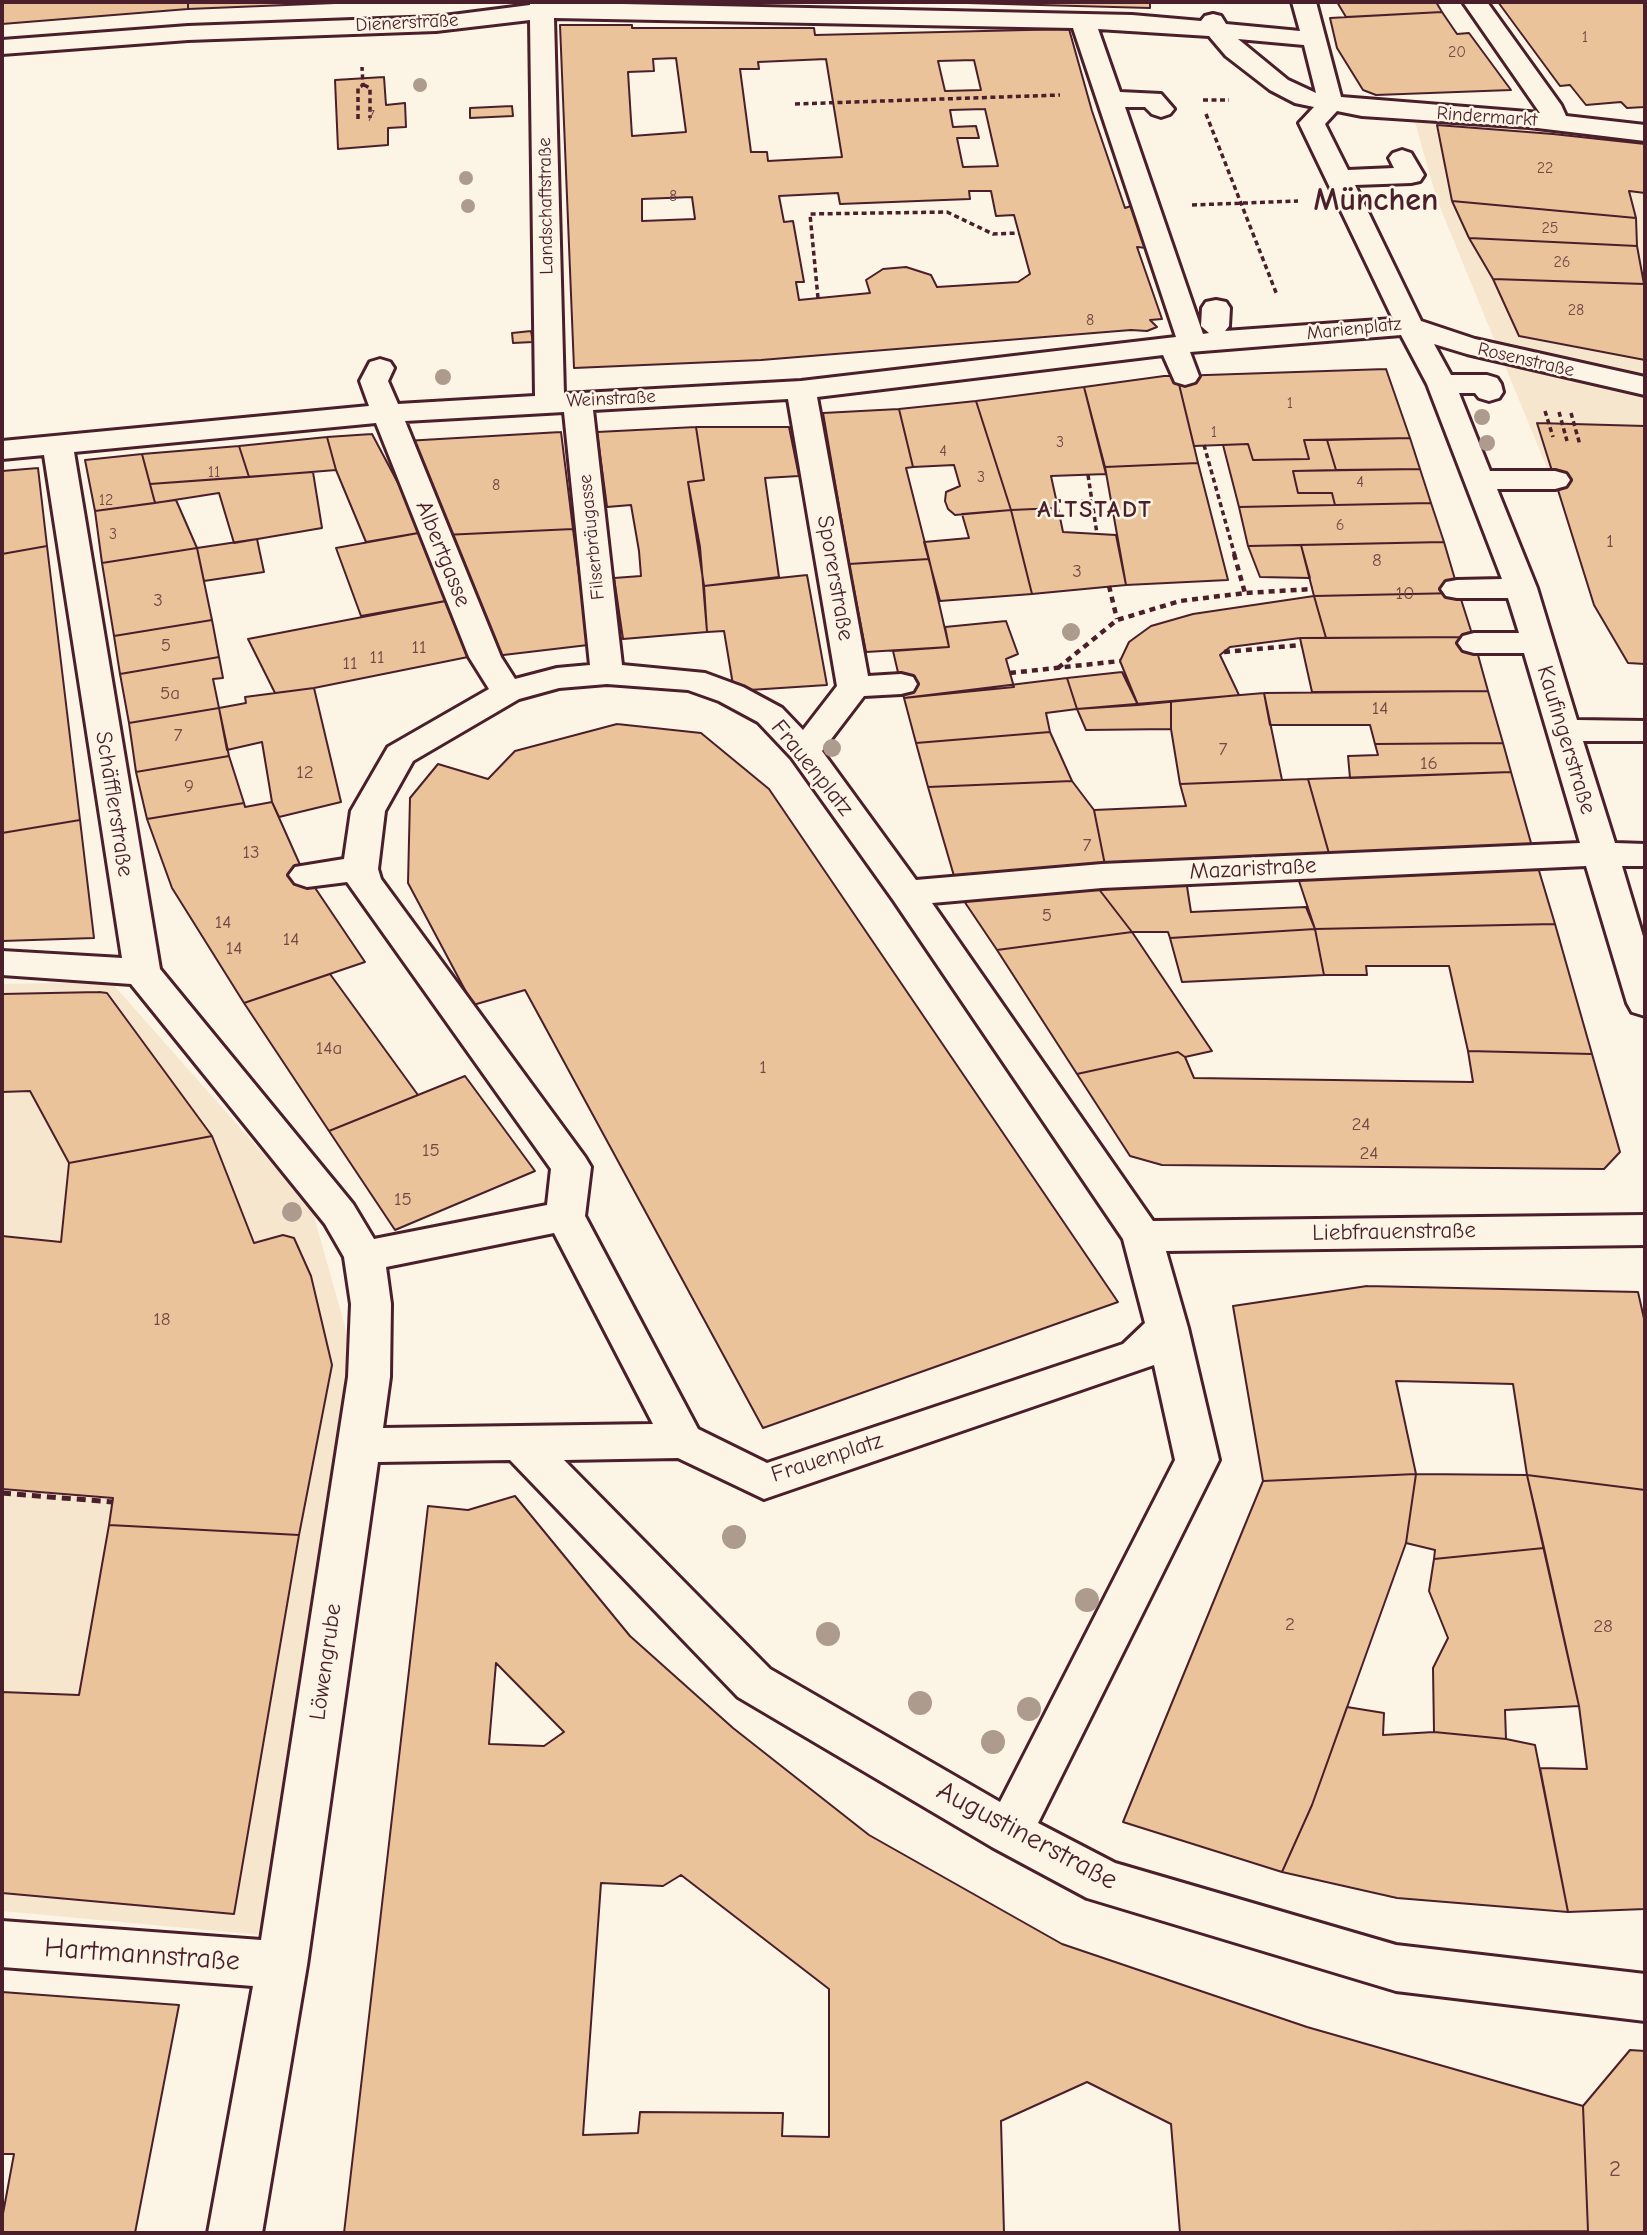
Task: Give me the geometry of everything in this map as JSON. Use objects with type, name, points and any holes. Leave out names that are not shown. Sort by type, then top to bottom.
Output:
[{"type":"street","points":[[1208,2],[1215,29],[1235,51],[1279,85],[1304,98],[1328,103],[1329,93],[1304,2]]},
{"type":"street","points":[[1475,2],[1552,110],[1554,122]]},
{"type":"street","name":"Dienerstraße","points":[[2,47],[188,33],[436,24],[542,6],[1073,21]]},
{"type":"street","name":"Landschaftstraße","points":[[542,6],[564,401]]},
{"type":"street","points":[[1185,376],[1183,344],[1110,100],[1073,21],[1150,23],[1312,39]]},
{"type":"street","points":[[1110,100],[1152,99],[1155,107]]},
{"type":"street","name":"Rindermarkt","points":[[1328,103],[1362,108],[1554,122],[1645,133]]},
{"type":"street","name":"Marienplatz","points":[[1183,344],[1213,321],[1293,335],[1410,326],[1312,123],[1327,108],[1328,103]]},
{"type":"street","points":[[1343,189],[1410,175],[1402,158]]},
{"type":"street","name":"Kaufingerstraße","points":[[1410,326],[1441,384],[1521,588],[1645,1003]]},
{"type":"street","name":"Rosenstraße","points":[[1410,326],[1467,346],[1645,386]]},
{"type":"street","name":"Weinstraße","points":[[2,450],[58,447],[386,413],[564,401],[801,390],[834,375],[1064,359],[1183,344]]},
{"type":"street","points":[[1064,359],[1070,389]]},
{"type":"street","points":[[373,373],[386,413]]},
{"type":"street","points":[[1441,384],[1487,384],[1489,392]]},
{"type":"street","name":"Sporerstraße","points":[[801,390],[854,687]]},
{"type":"street","name":"Filserbräugasse","points":[[564,401],[607,674]]},
{"type":"street","name":"Albertgasse","points":[[386,413],[485,657],[507,692]]},
{"type":"street","name":"Schäfflerstraße","points":[[58,447],[142,972],[262,1122]]},
{"type":"street","points":[[1478,480],[1555,480]]},
{"type":"street","points":[[1457,589],[1521,588]]},
{"type":"street","points":[[1474,643],[1537,643]]},
{"type":"street","name":"Frauenplatz","points":[[360,869],[368,811],[400,754],[507,692],[557,678],[607,674],[693,680],[731,694],[770,715],[804,751],[907,893],[1142,1236],[1167,1328],[1197,1460],[1009,1832]]},
{"type":"street","points":[[804,751],[854,687],[901,684]]},
{"type":"street","points":[[1563,730],[1645,731]]},
{"type":"street","name":"Mazaristraße","points":[[907,893],[1102,876],[1600,854],[1645,855]]},
{"type":"street","points":[[307,875],[360,869],[365,881],[570,1167],[565,1216],[683,1441],[359,1445]]},
{"type":"street","points":[[3,956],[142,972]]},
{"type":"street","name":"Löwengrube","points":[[235,2233],[282,1965],[359,1445],[369,1377],[372,1304],[364,1256],[340,1214],[262,1122]]},
{"type":"street","points":[[364,1256],[565,1216]]},
{"type":"street","name":"Liebfrauenstraße","points":[[1142,1236],[1645,1230]]},
{"type":"street","name":"Frauenplatz","points":[[683,1441],[764,1481],[1138,1355],[1167,1328]]},
{"type":"street","name":"Augustinerstraße","points":[[522,1445],[754,1683],[1009,1832],[1104,1882],[1396,1968],[1645,1998]]},
{"type":"street","name":"Hartmannstraße","points":[[2,1944],[282,1965]]},
{"type":"path","points":[[363,85],[370,88],[370,118]]},
{"type":"path","points":[[358,88],[358,119]]},
{"type":"path","points":[[795,104],[1065,95]]},
{"type":"path","points":[[1201,100],[1293,335]]},
{"type":"path","points":[[1147,220],[1240,203],[1343,189]]},
{"type":"path","points":[[818,298],[810,214],[947,212],[993,234],[1019,233]]},
{"type":"path","points":[[1545,411],[1555,443]]},
{"type":"path","points":[[1559,412],[1568,443]]},
{"type":"path","points":[[1571,412],[1583,454]]},
{"type":"path","points":[[1204,445],[1245,593]]},
{"type":"path","points":[[1088,475],[1097,534]]},
{"type":"path","points":[[1056,501],[1092,501]]},
{"type":"path","points":[[1108,586],[1117,620]]},
{"type":"path","points":[[1058,668],[1117,620],[1180,601],[1245,593],[1313,589]]},
{"type":"path","points":[[1224,652],[1301,645]]},
{"type":"path","points":[[1010,673],[1120,661]]},
{"type":"path","points":[[2,1493],[112,1502]]},
{"type":"shaded area","points":[[1413,115],[1645,127],[1645,664],[1628,663],[1594,605],[1567,517],[1437,200]]},
{"type":"shaded area","points":[[111,982],[312,1209],[353,1355],[261,1935],[2,1911],[2,984]]},
{"type":"building","points":[[2,2],[188,2],[188,9],[2,24]]},
{"type":"building","points":[[188,2],[360,2],[188,9]]},
{"type":"building","points":[[1150,2],[1150,8],[967,3]]},
{"type":"building","points":[[1337,2],[1436,2],[1442,12],[1346,17]]},
{"type":"building","points":[[1498,2],[1645,2],[1645,107],[1627,108],[1621,102],[1586,105],[1570,85],[1560,86]]},
{"type":"building","points":[[1442,12],[1457,34],[1469,33],[1511,90],[1376,95],[1363,90],[1337,48],[1330,18]]},
{"type":"building","points":[[560,25],[632,25],[632,28],[814,28],[815,35],[1069,29],[1092,111],[1125,208],[1134,205],[1147,248],[1137,247],[1162,319],[1150,320],[1157,327],[1147,331],[1131,330],[761,360],[574,368]],"holes":[[[676,58],[686,132],[632,136],[628,72],[654,71],[653,59]],[[826,59],[842,157],[768,161],[767,152],[751,152],[740,69],[759,69],[758,62]],[[974,60],[981,90],[945,91],[938,61]],[[985,109],[998,166],[963,167],[957,138],[979,138],[976,126],[953,127],[950,110]],[[969,191],[991,191],[996,216],[1014,215],[1030,274],[1018,282],[937,287],[931,275],[906,267],[883,269],[866,280],[870,293],[799,300],[796,282],[804,282],[793,221],[784,222],[779,196],[838,193],[840,204],[970,199]],[[692,197],[695,219],[642,221],[642,199]]]},
{"type":"building","points":[[384,77],[386,105],[405,103],[406,127],[388,128],[388,145],[338,149],[335,80]]},
{"type":"building","points":[[512,106],[513,116],[470,118],[470,108]]},
{"type":"building","points":[[1437,125],[1645,144],[1645,193],[1629,191],[1636,218],[1452,201]]},
{"type":"building","points":[[1452,201],[1636,218],[1637,246],[1469,238]]},
{"type":"building","points":[[1469,238],[1637,246],[1644,284],[1493,279]]},
{"type":"building","points":[[1493,279],[1645,284],[1645,360],[1519,336]]},
{"type":"building","points":[[531,331],[533,342],[513,343],[512,333]]},
{"type":"building","points":[[1386,369],[1410,438],[1304,440],[1309,459],[1253,460],[1248,444],[1194,446],[1177,376]]},
{"type":"building","points":[[1177,376],[1198,463],[1105,467],[1084,387]]},
{"type":"building","points":[[1084,387],[1106,474],[1051,476],[1058,508],[1011,510],[976,401]]},
{"type":"building","points":[[976,401],[1011,510],[955,515],[948,509],[945,501],[946,492],[960,486],[954,465],[913,467],[899,409]]},
{"type":"building","points":[[899,409],[913,467],[906,468],[929,559],[849,564],[823,413]]},
{"type":"building","points":[[1537,423],[1645,426],[1645,664],[1628,663],[1594,605]]},
{"type":"building","points":[[696,427],[704,480],[688,482],[700,547],[707,632],[623,639],[614,578],[641,576],[639,551],[631,505],[607,507],[597,432]]},
{"type":"building","points":[[696,427],[789,427],[799,476],[765,478],[779,577],[704,586],[688,482],[704,480]]},
{"type":"building","points":[[561,432],[573,529],[444,535],[405,441]]},
{"type":"building","points":[[372,434],[424,532],[366,542],[336,470],[327,437]]},
{"type":"building","points":[[327,437],[336,470],[249,477],[239,446]]},
{"type":"building","points":[[1410,438],[1420,469],[1336,470],[1327,440]]},
{"type":"building","points":[[1304,440],[1327,440],[1336,470],[1293,471],[1298,493],[1332,493],[1335,505],[1239,507],[1223,445],[1248,444],[1253,460],[1309,459]]},
{"type":"building","points":[[239,446],[249,477],[150,484],[142,454]]},
{"type":"building","points":[[142,454],[155,503],[95,511],[85,460]]},
{"type":"building","points":[[1198,463],[1228,580],[1126,585],[1105,467]]},
{"type":"building","points":[[38,468],[47,546],[2,554],[2,471]]},
{"type":"building","points":[[1420,469],[1431,503],[1335,505],[1332,493],[1298,493],[1293,471]]},
{"type":"building","points":[[313,472],[322,528],[234,543],[219,493],[155,503],[150,484]]},
{"type":"building","points":[[176,500],[197,548],[102,563],[95,511]]},
{"type":"building","points":[[1431,503],[1444,542],[1248,546],[1239,507]]},
{"type":"building","points":[[1058,508],[1063,532],[1116,535],[1126,585],[1032,594],[1011,510]]},
{"type":"building","points":[[1011,510],[1032,594],[940,601],[924,542],[969,538],[962,514]]},
{"type":"building","points":[[573,529],[588,645],[495,656],[444,535]]},
{"type":"building","points":[[424,532],[451,600],[361,616],[336,548]]},
{"type":"building","points":[[257,539],[264,572],[204,581],[197,548]]},
{"type":"building","points":[[1444,542],[1459,593],[1314,596],[1301,545]]},
{"type":"building","points":[[1301,545],[1310,578],[1260,577],[1248,546]]},
{"type":"building","points":[[47,546],[80,820],[2,833],[2,554]]},
{"type":"building","points":[[197,548],[212,620],[114,636],[102,563]]},
{"type":"building","points":[[929,559],[949,647],[866,652],[849,564]]},
{"type":"building","points":[[807,575],[827,685],[734,691],[724,631],[707,632],[704,586]]},
{"type":"building","points":[[1459,593],[1473,637],[1326,638],[1314,596]]},
{"type":"building","points":[[1314,596],[1326,638],[1300,638],[1230,647],[1220,655],[1239,695],[1138,705],[1120,661],[1129,642],[1151,626],[1193,614]]},
{"type":"building","points":[[451,600],[468,657],[314,688],[275,693],[248,639]]},
{"type":"building","points":[[212,620],[219,657],[120,674],[114,636]]},
{"type":"building","points":[[1006,621],[1018,654],[1006,659],[1014,687],[904,698],[893,651],[949,647],[945,627]]},
{"type":"building","points":[[1473,637],[1488,691],[1312,692],[1300,638]]},
{"type":"building","points":[[219,657],[223,678],[213,679],[219,708],[129,723],[120,674]]},
{"type":"building","points":[[1122,672],[1138,705],[1077,709],[1067,678]]},
{"type":"building","points":[[1067,678],[1077,709],[1046,713],[1050,732],[916,743],[904,698]]},
{"type":"building","points":[[314,688],[341,802],[279,817],[272,802],[262,742],[227,750],[219,708],[246,703],[245,697]]},
{"type":"building","points":[[1488,691],[1503,743],[1375,744],[1370,725],[1270,725],[1264,693]]},
{"type":"building","points":[[1264,693],[1282,780],[1180,784],[1171,729],[1171,701]]},
{"type":"building","points":[[1171,701],[1171,729],[1086,730],[1077,709]]},
{"type":"building","points":[[219,708],[229,756],[136,772],[129,723]]},
{"type":"building","points":[[617,724],[701,733],[769,789],[1118,1302],[763,1428],[525,990],[473,1005],[408,883],[410,798],[438,764],[488,779],[515,751]]},
{"type":"building","points":[[1050,732],[1072,781],[928,787],[916,743]]},
{"type":"building","points":[[1503,743],[1511,772],[1350,778],[1348,756],[1378,755],[1375,744]]},
{"type":"building","points":[[229,756],[244,803],[147,819],[136,772]]},
{"type":"building","points":[[1511,772],[1533,850],[1330,857],[1308,779]]},
{"type":"building","points":[[1308,779],[1330,857],[1105,865],[1094,810],[1186,806],[1180,784]]},
{"type":"building","points":[[1072,781],[1094,810],[1105,865],[954,876],[928,787]]},
{"type":"building","points":[[272,802],[301,867],[365,962],[244,1003],[172,888],[147,819],[244,803],[245,807]]},
{"type":"building","points":[[80,820],[94,938],[2,941],[2,833]]},
{"type":"building","points":[[1537,864],[1555,924],[1315,929],[1297,875]]},
{"type":"building","points":[[1186,880],[1191,912],[1306,907],[1315,929],[1170,938],[1168,932],[1132,932],[1098,888]]},
{"type":"building","points":[[1098,888],[1132,932],[997,950],[964,901]]},
{"type":"building","points":[[1555,924],[1592,1054],[1468,1051],[1449,966],[1366,966],[1367,975],[1324,975],[1315,929]]},
{"type":"building","points":[[1315,929],[1324,975],[1182,982],[1170,938]]},
{"type":"building","points":[[1132,932],[1212,1051],[1185,1057],[1178,1052],[1077,1074],[997,950]]},
{"type":"building","points":[[330,974],[418,1095],[329,1131],[244,1003]]},
{"type":"building","points":[[107,993],[212,1136],[69,1163],[30,1091],[2,1092],[2,994]]},
{"type":"building","points":[[1468,1051],[1592,1054],[1620,1152],[1604,1169],[1162,1165],[1130,1156],[1077,1074],[1178,1052],[1185,1057],[1194,1078],[1473,1082]]},
{"type":"building","points":[[465,1076],[535,1171],[395,1230],[329,1131]]},
{"type":"building","points":[[212,1136],[254,1243],[283,1235],[294,1238],[311,1276],[332,1365],[299,1535],[109,1525],[113,1498],[2,1489],[2,1236],[61,1242],[69,1163]]},
{"type":"building","points":[[1367,1286],[1638,1292],[1645,1323],[1645,1490],[1527,1475],[1513,1384],[1396,1381],[1416,1474],[1263,1481],[1233,1306]]},
{"type":"building","points":[[1416,1474],[1406,1543],[1312,1805],[1282,1872],[1123,1822],[1263,1481]]},
{"type":"building","points":[[1416,1474],[1527,1475],[1544,1548],[1434,1559],[1435,1550],[1406,1543]]},
{"type":"building","points":[[1527,1475],[1645,1490],[1645,1909],[1568,1912],[1540,1768],[1587,1769],[1579,1706]]},
{"type":"building","points":[[515,1496],[630,1636],[733,1728],[869,1835],[1062,1944],[1307,2027],[1583,2106],[1588,2231],[1180,2233],[1171,2124],[1087,2082],[1001,2121],[1004,2233],[344,2233],[428,1506],[468,1510]],"holes":[[[496,1663],[564,1732],[544,1746],[489,1744]],[[681,1875],[829,1989],[829,2137],[782,2136],[783,2113],[640,2112],[638,2133],[583,2135],[601,1883],[663,1886]]]},
{"type":"building","points":[[109,1525],[299,1535],[234,1914],[2,1893],[2,1692],[79,1695]]},
{"type":"building","points":[[1544,1548],[1579,1706],[1505,1710],[1506,1739],[1434,1732],[1433,1668],[1448,1638],[1429,1591],[1434,1559]]},
{"type":"building","points":[[1347,1707],[1384,1713],[1383,1735],[1434,1732],[1506,1739],[1535,1745],[1568,1912],[1397,1898],[1282,1872],[1312,1805]]},
{"type":"building","points":[[2,1992],[179,2005],[135,2233],[2,2233],[2,2219],[14,2154],[2,2154]]},
{"type":"building","points":[[1630,2050],[1645,2051],[1645,2233],[1549,2233],[1588,2231],[1583,2106]]},
{"type":"district","name":"München","points":[[1376,201]]},
{"type":"district","name":"ALTSTADT","points":[[1095,510]]}]
